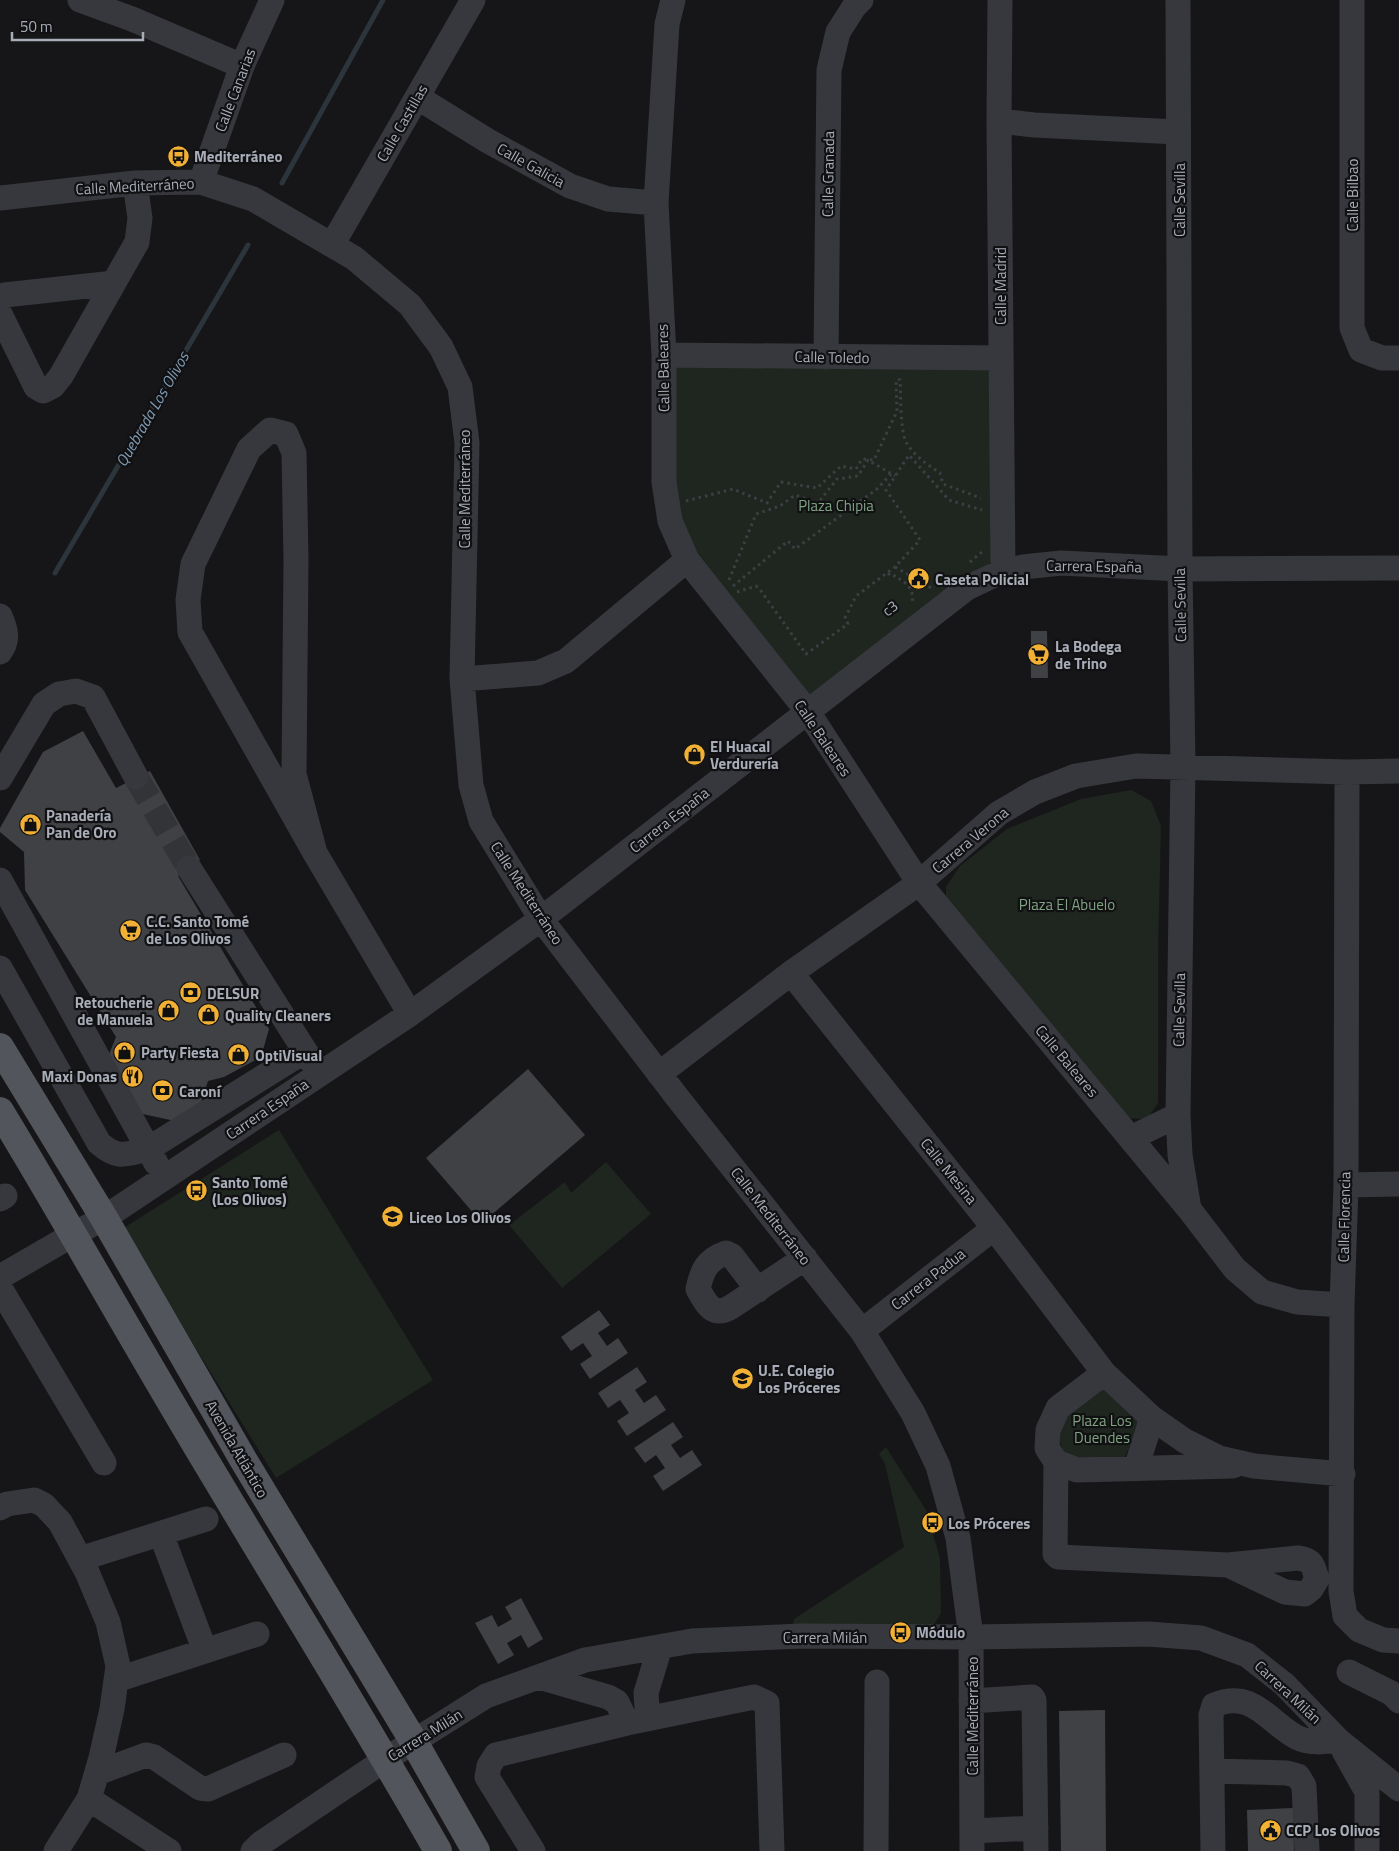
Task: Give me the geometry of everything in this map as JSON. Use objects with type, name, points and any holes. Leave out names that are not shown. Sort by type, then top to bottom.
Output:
[{"type":"main road","name":"Avenida Atlántico","points":[[0,1047],[104,1218],[244,1462],[414,1742],[476,1851]]},
{"type":"main road","points":[[0,1111],[74,1234],[215,1478],[386,1759],[438,1851]]},
{"type":"street","points":[[80,0],[132,19],[242,66]]},
{"type":"street","name":"Calle Canarias","points":[[201,182],[242,66],[272,0]]},
{"type":"street","name":"Calle Castillas","points":[[332,245],[473,0]]},
{"type":"street","name":"Calle Baleares","points":[[673,0],[667,24],[656,203],[664,355],[664,482],[670,521],[687,560],[808,712],[918,883],[1131,1138],[1235,1269],[1262,1292],[1297,1302],[1342,1305]]},
{"type":"street","name":"Calle Granada","points":[[826,356],[829,70],[838,32],[854,7],[861,0]]},
{"type":"street","name":"Calle Madrid","points":[[1000,0],[999,121],[1003,571]]},
{"type":"street","name":"Calle Sevilla","points":[[1178,0],[1180,569],[1183,766],[1178,1115],[1180,1155],[1189,1209]]},
{"type":"street","name":"Calle Bilbao","points":[[1352,0],[1352,328],[1361,350],[1382,358],[1399,358]]},
{"type":"street","name":"Calle Galicia","points":[[417,97],[488,141],[570,186],[608,199],[656,203]]},
{"type":"street","points":[[999,121],[1034,125],[1178,132]]},
{"type":"street","name":"Calle Mediterráneo","points":[[0,198],[136,183],[201,182],[253,199],[354,258],[410,305],[441,347],[460,387],[467,443],[462,679],[471,785],[481,821],[541,919],[659,1074],[862,1330],[913,1413],[938,1466],[958,1538],[971,1637],[972,1841]]},
{"type":"street","points":[[0,314],[36,386],[43,391],[53,386],[61,376],[137,242],[140,218],[136,183]]},
{"type":"street","points":[[0,298],[5,295],[114,283]]},
{"type":"street","name":"Calle Toledo","points":[[664,355],[1001,358]]},
{"type":"street","points":[[314,853],[294,774],[296,560],[294,453],[286,434],[270,430],[248,449],[193,564],[188,600],[190,632],[314,853],[410,1014]]},
{"type":"street","points":[[462,679],[538,673],[566,661],[687,560]]},
{"type":"street","name":"Carrera España","points":[[0,1277],[104,1218],[410,1014],[541,919],[967,588],[1003,571],[1061,563],[1180,569],[1399,568]]},
{"type":"street","points":[[0,616],[6,630],[6,643],[0,652]]},
{"type":"street","points":[[0,778],[44,704],[59,694],[76,691],[93,697],[136,777]]},
{"type":"street","name":"Carrera Verona","points":[[659,1074],[791,973],[918,883],[999,813],[1035,792],[1076,776],[1136,766],[1347,772],[1399,771]]},
{"type":"street","name":"Calle Florencia","points":[[1347,772],[1346,1185],[1342,1305],[1341,1591],[1345,1616],[1359,1630],[1391,1641]]},
{"type":"street","points":[[189,868],[320,1074]]},
{"type":"street","points":[[0,880],[164,1178]]},
{"type":"street","points":[[0,968],[100,1144],[108,1151],[120,1155],[148,1149],[305,1051]]},
{"type":"street","name":"Calle Mesina","points":[[791,973],[994,1228],[1104,1373],[1152,1418],[1185,1440],[1219,1458],[1254,1466]]},
{"type":"street","points":[[1131,1138],[1178,1115]]},
{"type":"street","points":[[1346,1185],[1399,1184]]},
{"type":"street","name":"Carrera Padua","points":[[862,1330],[994,1228]]},
{"type":"street","points":[[758,1290],[804,1258]]},
{"type":"street","points":[[0,1288],[104,1463]]},
{"type":"street","points":[[1104,1373],[1058,1408],[1048,1430],[1047,1448],[1056,1462],[1055,1554],[1058,1557],[1228,1565]]},
{"type":"street","points":[[1136,1468],[1152,1418]]},
{"type":"street","name":"Calle Mesina","points":[[1056,1462],[1077,1470],[1254,1466],[1342,1474]]},
{"type":"street","points":[[0,1508],[7,1504],[34,1500],[44,1505],[60,1522],[80,1558],[108,1622],[118,1666],[112,1709],[89,1799],[56,1851]]},
{"type":"street","points":[[80,1558],[206,1520]]},
{"type":"street","points":[[161,1534],[205,1651]]},
{"type":"street","points":[[116,1680],[257,1634]]},
{"type":"street","name":"Carrera Milán","points":[[253,1851],[260,1844],[386,1759],[486,1696],[585,1660],[692,1641],[802,1636],[971,1637],[1148,1634],[1201,1638],[1247,1655],[1284,1684],[1338,1740],[1399,1789]]},
{"type":"street","points":[[651,1717],[647,1707],[646,1693],[660,1647]]},
{"type":"street","points":[[1349,1672],[1396,1692]]},
{"type":"street","points":[[538,1677],[608,1697],[617,1702],[627,1723]]},
{"type":"street","points":[[876,1682],[876,1851]]},
{"type":"street","points":[[533,1851],[486,1777],[489,1766],[496,1755],[651,1717],[754,1697],[768,1703],[772,1851]]},
{"type":"street","points":[[971,1701],[1032,1697],[1034,1700],[1036,1840],[972,1841]]},
{"type":"street","points":[[1213,1851],[1211,1715],[1214,1704],[1228,1699],[1246,1702],[1261,1710],[1297,1738],[1317,1743],[1338,1740],[1367,1792],[1368,1851]]},
{"type":"street","points":[[97,1773],[146,1755],[154,1757],[200,1788],[208,1789],[284,1755]]},
{"type":"street","points":[[1212,1771],[1288,1773],[1298,1776],[1304,1786],[1307,1851]]},
{"type":"street","points":[[89,1799],[169,1851]]},
{"type":"path","points":[[886,379],[900,380],[902,419],[906,441],[925,463],[940,473],[943,484],[982,499]]},
{"type":"path","points":[[681,502],[733,489],[767,503],[782,482],[817,488],[841,466],[856,469],[862,460],[874,460],[897,411],[896,379]]},
{"type":"path","points":[[730,594],[756,586],[806,654],[848,624],[844,618],[856,596],[895,567],[920,540],[886,490],[909,455],[949,500],[982,510]]},
{"type":"path","points":[[868,460],[896,476]]},
{"type":"path","points":[[868,460],[858,476],[838,479],[818,503],[795,495],[780,506],[756,514],[728,587],[788,541],[795,549],[877,489],[891,474]]},
{"type":"path","points":[[982,489],[982,518]]},
{"type":"path","points":[[968,563],[982,553],[982,544]]},
{"type":"path","points":[[895,567],[933,589]]},
{"type":"path","name":"c3","points":[[883,577],[890,573],[909,585],[913,597],[912,606],[919,600]]},
{"type":"path","points":[[926,595],[940,584]]},
{"type":"green space","name":"Plaza Chipia","points":[[676,365],[990,368],[995,559],[812,700],[697,554],[680,515],[674,469]]},
{"type":"green space","name":"Plaza El Abuelo","points":[[1131,790],[1151,801],[1161,826],[1158,952],[1158,1103],[1147,1119],[1125,1118],[946,903],[946,887],[960,866],[1007,829],[1081,799]]},
{"type":"green space","points":[[279,1130],[433,1380],[276,1478],[122,1229]]},
{"type":"green space","points":[[606,1162],[651,1214],[562,1288],[509,1225],[565,1182],[571,1193]]},
{"type":"green space","name":"Plaza Los Duendes","points":[[1108,1385],[1142,1419],[1124,1459],[1078,1462],[1062,1450],[1058,1432],[1068,1413]]},
{"type":"green space","points":[[886,1447],[926,1510],[940,1558],[941,1613],[931,1630],[791,1635],[794,1619],[904,1547],[885,1464],[879,1454]]},
{"type":"building","name":"La Bodega de Trino","points":[[1031,631],[1047,631],[1048,678],[1031,678]]},
{"type":"building","name":"C.C. Santo Tomé de Los Olivos","points":[[83,731],[116,788],[150,771],[200,860],[178,876],[269,1029],[261,1057],[224,1077],[208,1081],[199,1108],[175,1121],[138,1113],[106,1062],[116,1037],[25,890],[24,852],[0,832],[0,828],[43,752]]},
{"type":"building","points":[[528,1069],[585,1135],[482,1223],[426,1158]]},
{"type":"building","points":[[599,1310],[610,1325],[598,1333],[607,1346],[618,1338],[628,1353],[590,1379],[580,1364],[592,1356],[583,1343],[571,1351],[561,1337]]},
{"type":"building","points":[[637,1367],[647,1382],[635,1390],[644,1403],[656,1395],[666,1410],[627,1436],[617,1421],[629,1413],[620,1400],[608,1408],[598,1393]]},
{"type":"building","points":[[673,1422],[683,1437],[671,1445],[680,1458],[692,1450],[702,1465],[663,1491],[653,1476],[665,1468],[656,1455],[645,1463],[634,1448]]},
{"type":"building","points":[[521,1598],[543,1639],[528,1648],[521,1635],[507,1643],[514,1655],[498,1664],[475,1623],[492,1615],[498,1627],[512,1619],[505,1607]]},
{"type":"building","points":[[1105,1710],[1106,1851],[1061,1851],[1059,1711]]},
{"type":"building","name":"CCP Los Olivos","points":[[1293,1808],[1294,1851],[1248,1851],[1247,1810]]},
{"type":"waterway","name":"Quebrada Los Olivos","points":[[282,183],[383,0]]},
{"type":"waterway","name":"Quebrada Los Olivos","points":[[55,573],[248,245]]},
{"type":"tunnel","points":[[136,777],[189,868]]},
{"type":"place","name":"Mediterráneo","points":[[178,156]]},
{"type":"place","name":"Caseta Policial","points":[[919,579]]},
{"type":"place","name":"La Bodega de Trino","points":[[1039,655]]},
{"type":"place","name":"El Huacal Verdurería","points":[[694,755]]},
{"type":"place","name":"Panadería Pan de Oro","points":[[30,824]]},
{"type":"place","name":"C.C. Santo Tomé de Los Olivos","points":[[130,930]]},
{"type":"place","name":"DELSUR","points":[[191,993]]},
{"type":"place","name":"Retoucherie de Manuela","points":[[169,1011]]},
{"type":"place","name":"Quality Cleaners","points":[[209,1015]]},
{"type":"place","name":"Party Fiesta","points":[[125,1052]]},
{"type":"place","name":"OptiVisual","points":[[239,1055]]},
{"type":"place","name":"Maxi Donas","points":[[133,1076]]},
{"type":"place","name":"Caroní","points":[[163,1091]]},
{"type":"place","name":"Santo Tomé (Los Olivos)","points":[[196,1191]]},
{"type":"place","name":"Liceo Los Olivos","points":[[393,1217]]},
{"type":"place","name":"U.E. Colegio Los Próceres","points":[[742,1379]]},
{"type":"place","name":"Los Próceres","points":[[932,1523]]},
{"type":"place","name":"Módulo","points":[[900,1632]]},
{"type":"place","name":"CCP Los Olivos","points":[[1270,1830]]}]
